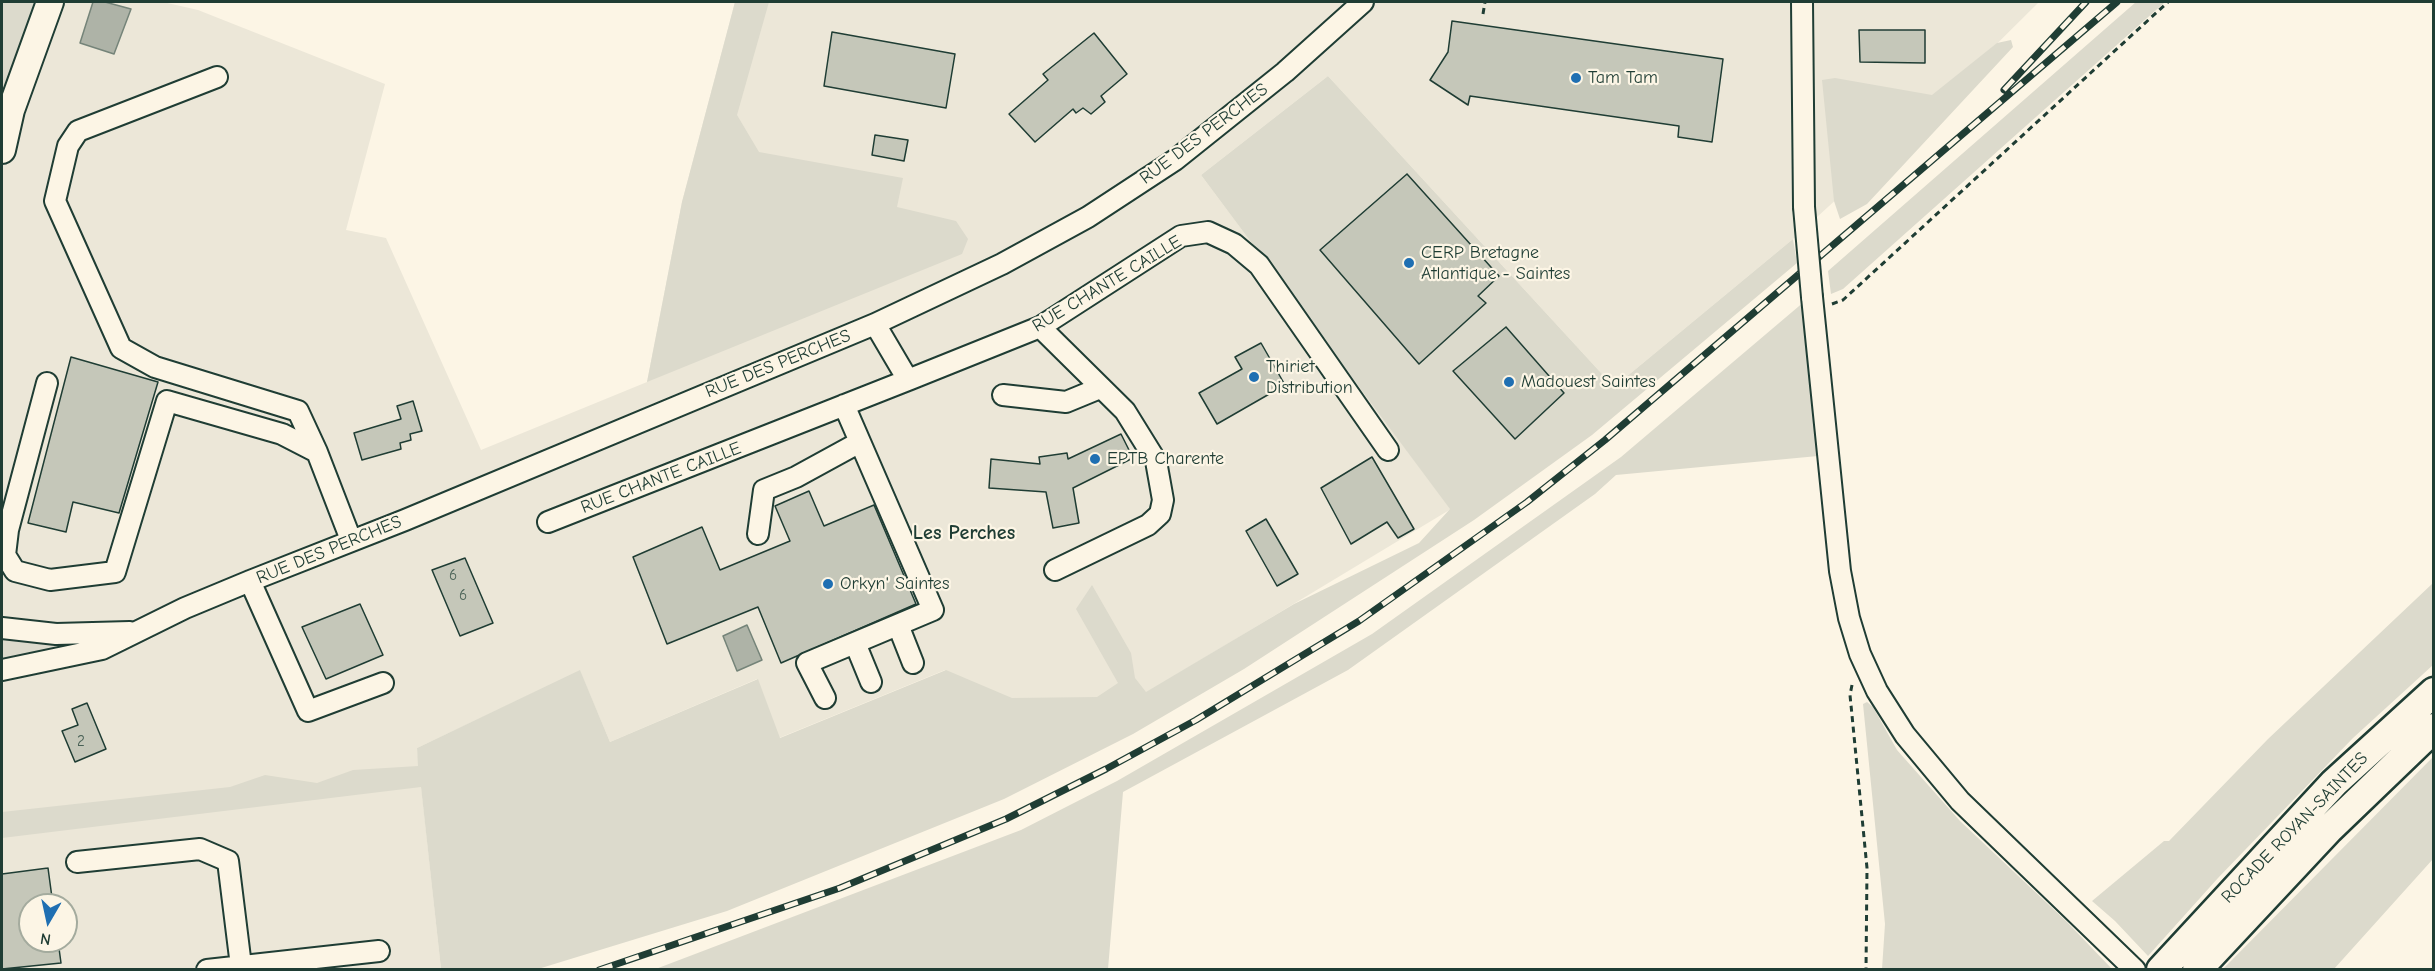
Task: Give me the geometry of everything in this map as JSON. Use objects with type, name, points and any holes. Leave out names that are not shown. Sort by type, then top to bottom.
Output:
[{"type":"highway","name":"ROCADE ROYAN-SAINTES","points":[[2161,969],[2334,783],[2433,692]]},
{"type":"highway","name":"ROCADE ROYAN-SAINTES","points":[[2197,969],[2329,829],[2433,728]]},
{"type":"main road","points":[[2,150],[18,87],[50,2]]},
{"type":"street","name":"RUE DES PERCHES","points":[[2,670],[102,649],[250,581],[875,324],[1002,264],[1078,223],[1175,160],[1285,72],[1363,2]]},
{"type":"street","points":[[1802,2],[1804,207],[1839,571],[1849,618],[1860,654],[1876,692],[1905,735],[1960,801],[2135,969]]},
{"type":"street","points":[[217,76],[78,131],[68,146],[55,201],[121,348],[155,367],[298,411],[317,452],[351,540]]},
{"type":"street","name":"RUE CHANTE CAILLE","points":[[548,522],[1040,327],[1181,236],[1208,232],[1234,244],[1259,265],[1388,450]]},
{"type":"street","points":[[875,324],[908,380]]},
{"type":"street","points":[[1040,327],[1125,411],[1156,460],[1163,500],[1160,514],[1148,525],[1055,570]]},
{"type":"street","points":[[47,383],[8,530],[5,555],[15,571],[50,580],[115,572],[167,401],[282,434],[317,452]]},
{"type":"street","points":[[1003,394],[1066,402],[1100,388]]},
{"type":"street","points":[[825,698],[807,663],[933,610],[844,405]]},
{"type":"street","points":[[758,534],[764,490],[796,477],[860,442]]},
{"type":"street","points":[[250,581],[308,711],[383,683]]},
{"type":"street","points":[[898,625],[913,663]]},
{"type":"street","name":"RUE DES PERCHES","points":[[2,628],[56,634],[138,631]]},
{"type":"street","points":[[855,643],[871,682]]},
{"type":"street","points":[[77,862],[200,849],[228,861],[241,966]]},
{"type":"street","points":[[207,969],[379,951]]},
{"type":"path","points":[[1483,14],[1485,2]]},
{"type":"path","points":[[1813,304],[1843,300],[2168,2]]},
{"type":"path","points":[[1860,654],[1850,695],[1867,868],[1866,969]]},
{"type":"shaded area","points":[[2,2],[163,2],[198,10],[385,84],[346,230],[386,238],[481,450],[647,382],[682,202],[735,2],[2039,2],[1887,153],[1793,239],[1614,387],[1328,76],[1201,175],[1451,509],[1151,690],[989,768],[945,670],[779,738],[757,679],[610,742],[580,671],[417,748],[441,969],[2,970]]},
{"type":"shaded area","points":[[2,2],[36,2],[2,101]]},
{"type":"shaded area","points":[[93,2],[105,2],[131,9],[114,54],[80,43]]},
{"type":"shaded area","points":[[735,2],[769,2],[737,115],[759,152],[903,178],[897,207],[956,221],[968,239],[962,254],[647,382],[682,202]]},
{"type":"shaded area","points":[[2136,2],[2165,2],[1843,289],[1831,294],[1828,271]]},
{"type":"shaded area","points":[[2011,40],[2013,47],[1867,204],[1840,219],[1834,201],[1822,80],[1835,78],[1932,95],[1997,43]]},
{"type":"shaded area","points":[[1328,76],[1614,387],[1793,239],[1797,263],[1592,435],[1474,520],[1244,669],[1133,734],[1004,799],[727,911],[538,969],[441,969],[421,787],[2,838],[2,812],[230,787],[265,775],[317,783],[353,770],[418,766],[417,748],[580,670],[610,742],[758,679],[780,738],[946,670],[1012,698],[1097,697],[1118,683],[1076,609],[1092,585],[1131,653],[1135,678],[1146,692],[1294,604],[1419,543],[1450,509],[1201,175]]},
{"type":"shaded area","points":[[1805,301],[1818,456],[1616,475],[1595,494],[1348,670],[1123,792],[1108,969],[653,970],[1021,830],[1117,781],[1372,634],[1621,457]]},
{"type":"shaded area","points":[[2433,583],[2433,665],[2353,738],[2218,878],[2148,956],[2115,921],[2092,901],[2164,841],[2169,841],[2268,739]]},
{"type":"shaded area","points":[[747,625],[762,660],[737,671],[723,636]]},
{"type":"shaded area","points":[[2,638],[75,643],[78,646],[2,662]]},
{"type":"shaded area","points":[[1867,702],[1873,707],[1897,750],[1960,821],[2066,921],[2112,969],[1882,969],[1885,924],[1863,704]]},
{"type":"shaded area","points":[[2433,757],[2433,859],[2334,969],[2223,969]]},
{"type":"building","name":"Tam Tam","points":[[1452,21],[1723,59],[1712,142],[1678,137],[1679,126],[1470,96],[1468,105],[1430,80],[1448,52]]},
{"type":"building","points":[[1859,30],[1925,30],[1925,63],[1860,62]]},
{"type":"building","points":[[832,32],[955,54],[946,108],[824,86]]},
{"type":"building","points":[[1094,33],[1127,74],[1101,96],[1105,102],[1091,114],[1083,108],[1076,113],[1073,109],[1035,142],[1009,114],[1048,80],[1043,74]]},
{"type":"building","points":[[875,135],[908,140],[904,161],[872,155]]},
{"type":"building","name":"CERP Bretagne Atlantique - Saintes","points":[[1407,174],[1499,276],[1478,296],[1486,303],[1419,364],[1320,250]]},
{"type":"building","name":"Madouest Saintes","points":[[1506,327],[1564,393],[1515,439],[1453,371]]},
{"type":"building","name":"Thiriet Distribution","points":[[1261,343],[1285,385],[1217,424],[1199,393],[1242,369],[1235,357]]},
{"type":"building","points":[[71,357],[158,382],[119,513],[73,502],[66,532],[28,523]]},
{"type":"building","points":[[413,401],[422,431],[410,434],[411,440],[400,443],[401,449],[362,460],[354,433],[401,419],[397,406]]},
{"type":"building","points":[[1121,434],[1133,458],[1073,488],[1079,523],[1053,528],[1046,492],[989,488],[991,459],[1040,464],[1039,457],[1067,453],[1068,459]]},
{"type":"building","points":[[1372,457],[1414,529],[1398,538],[1387,522],[1351,544],[1321,488]]},
{"type":"building","name":"Orkyn' Saintes","points":[[809,491],[824,526],[874,505],[916,604],[781,663],[758,607],[667,644],[633,557],[702,527],[720,570],[790,541],[775,506]]},
{"type":"building","points":[[1266,519],[1298,574],[1277,586],[1246,531]]},
{"type":"building","points":[[465,558],[493,623],[460,636],[432,570]]},
{"type":"building","points":[[360,604],[383,655],[326,679],[302,627]]},
{"type":"building","points":[[87,703],[106,749],[75,762],[62,731],[78,725],[72,709]]},
{"type":"building","points":[[48,868],[51,893],[18,893],[18,953],[60,953],[61,963],[2,969],[2,874]]},
{"type":"railway","points":[[2004,90],[2086,2]]},
{"type":"railway","points":[[599,970],[840,888],[1006,819],[1106,769],[1196,720],[1359,621],[1527,502],[1605,440],[2117,2]]},
{"type":"place","name":"Tam Tam","points":[[1576,78]]},
{"type":"place","name":"CERP Bretagne Atlantique - Saintes","points":[[1409,263]]},
{"type":"place","name":"Thiriet Distribution","points":[[1254,377]]},
{"type":"place","name":"Madouest Saintes","points":[[1509,382]]},
{"type":"place","name":"EPTB Charente","points":[[1095,459]]},
{"type":"place","name":"Orkyn' Saintes","points":[[828,584]]},
{"type":"district","name":"Les Perches","points":[[964,533]]}]
